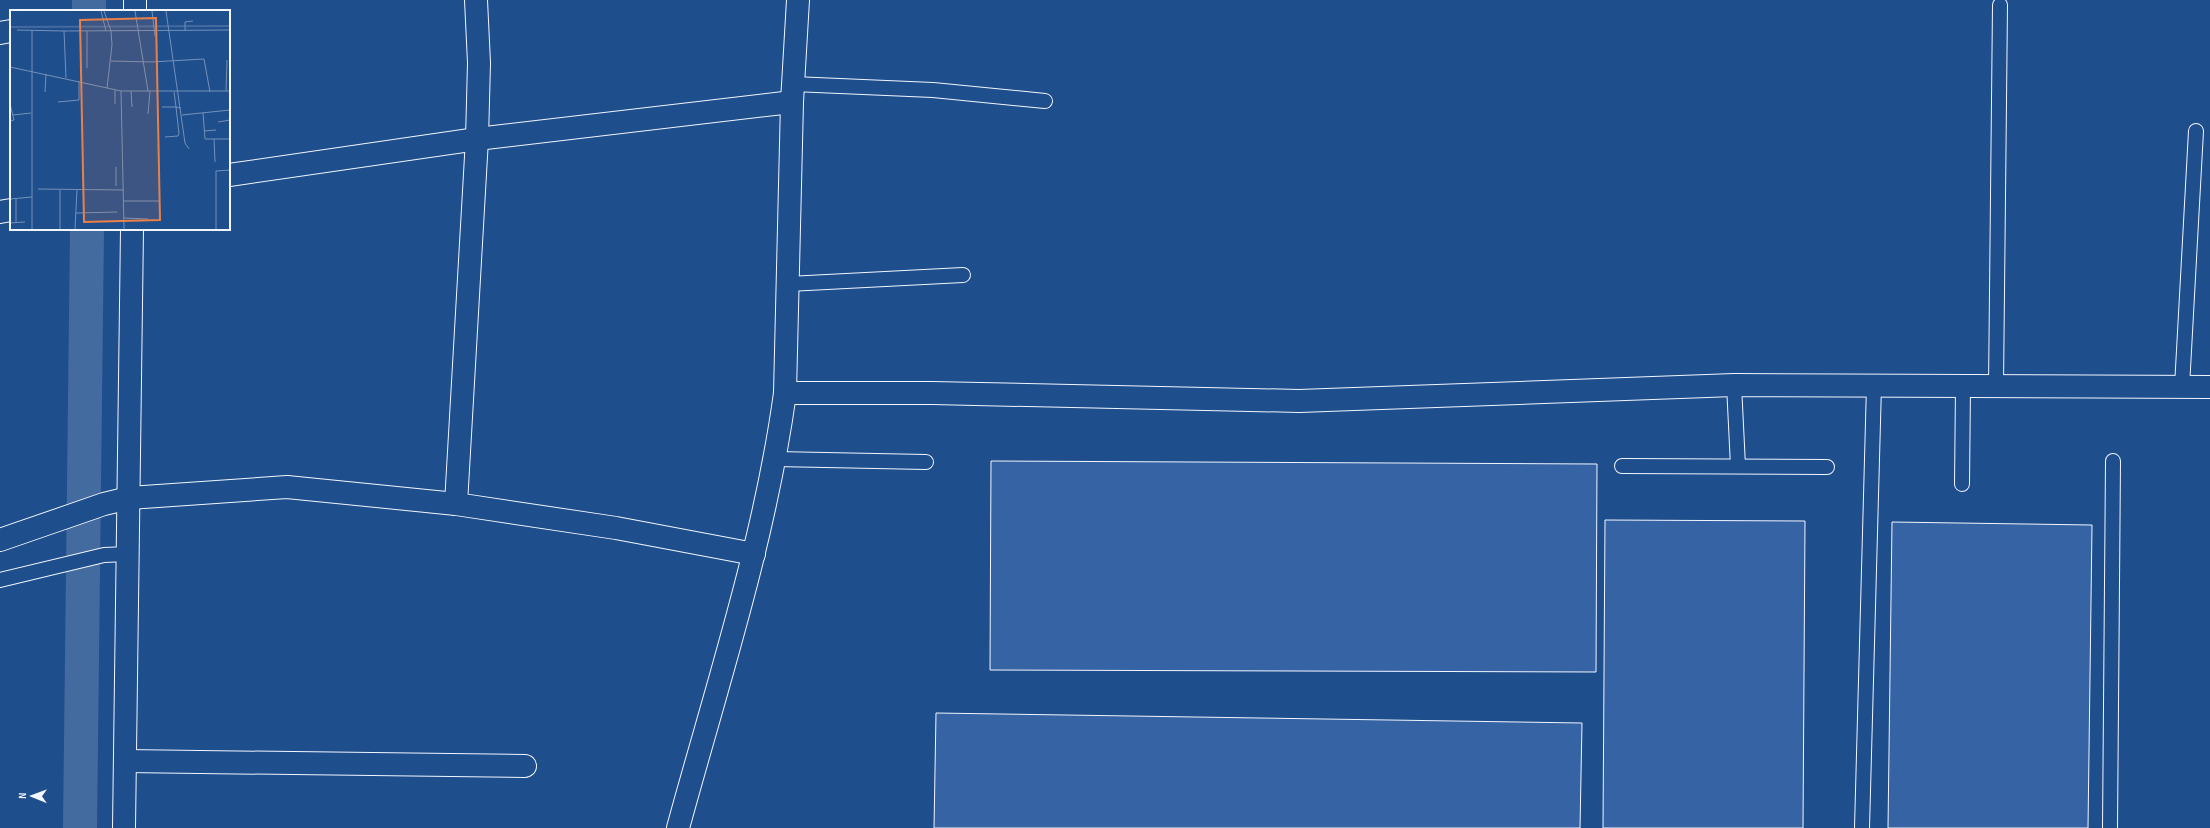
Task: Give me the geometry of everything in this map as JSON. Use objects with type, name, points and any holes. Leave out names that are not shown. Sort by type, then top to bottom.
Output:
[{"type":"street","points":[[456,504],[477,139],[479,63],[476,0]]},
{"type":"street","points":[[678,828],[754,554],[775,459],[785,393],[793,93],[798,0]]},
{"type":"street","points":[[0,33],[10,31]]},
{"type":"street","points":[[230,175],[793,93]]},
{"type":"street","points":[[0,212],[10,210]]},
{"type":"street","points":[[124,828],[132,230]]},
{"type":"street","points":[[785,393],[932,393],[1299,401],[1734,385],[2210,387]]},
{"type":"street","points":[[0,540],[104,504],[129,498],[287,487],[456,504],[616,528],[754,554]]},
{"type":"street","points":[[125,761],[526,766]]},
{"type":"lane","points":[[1996,387],[2000,5]]},
{"type":"lane","points":[[793,93],[933,90],[1045,101]]},
{"type":"lane","points":[[2182,387],[2196,131]]},
{"type":"lane","points":[[788,284],[963,275]]},
{"type":"lane","points":[[1734,385],[1738,466]]},
{"type":"lane","points":[[1862,828],[1874,386]]},
{"type":"lane","points":[[1962,484],[1963,387]]},
{"type":"lane","points":[[775,459],[926,462]]},
{"type":"lane","points":[[2110,828],[2113,461]]},
{"type":"lane","points":[[1622,466],[1827,467]]},
{"type":"lane","points":[[0,580],[104,555],[128,554]]},
{"type":"building","points":[[991,461],[1597,464],[1596,672],[990,670]]},
{"type":"building","points":[[1605,520],[1805,521],[1803,828],[1603,828]]},
{"type":"building","points":[[1892,522],[2092,525],[2088,828],[1888,828]]},
{"type":"building","points":[[936,713],[1582,723],[1580,828],[934,828]]},
{"type":"waterway","points":[[89,0],[89,10]]},
{"type":"waterway","points":[[80,828],[87,230]]}]
